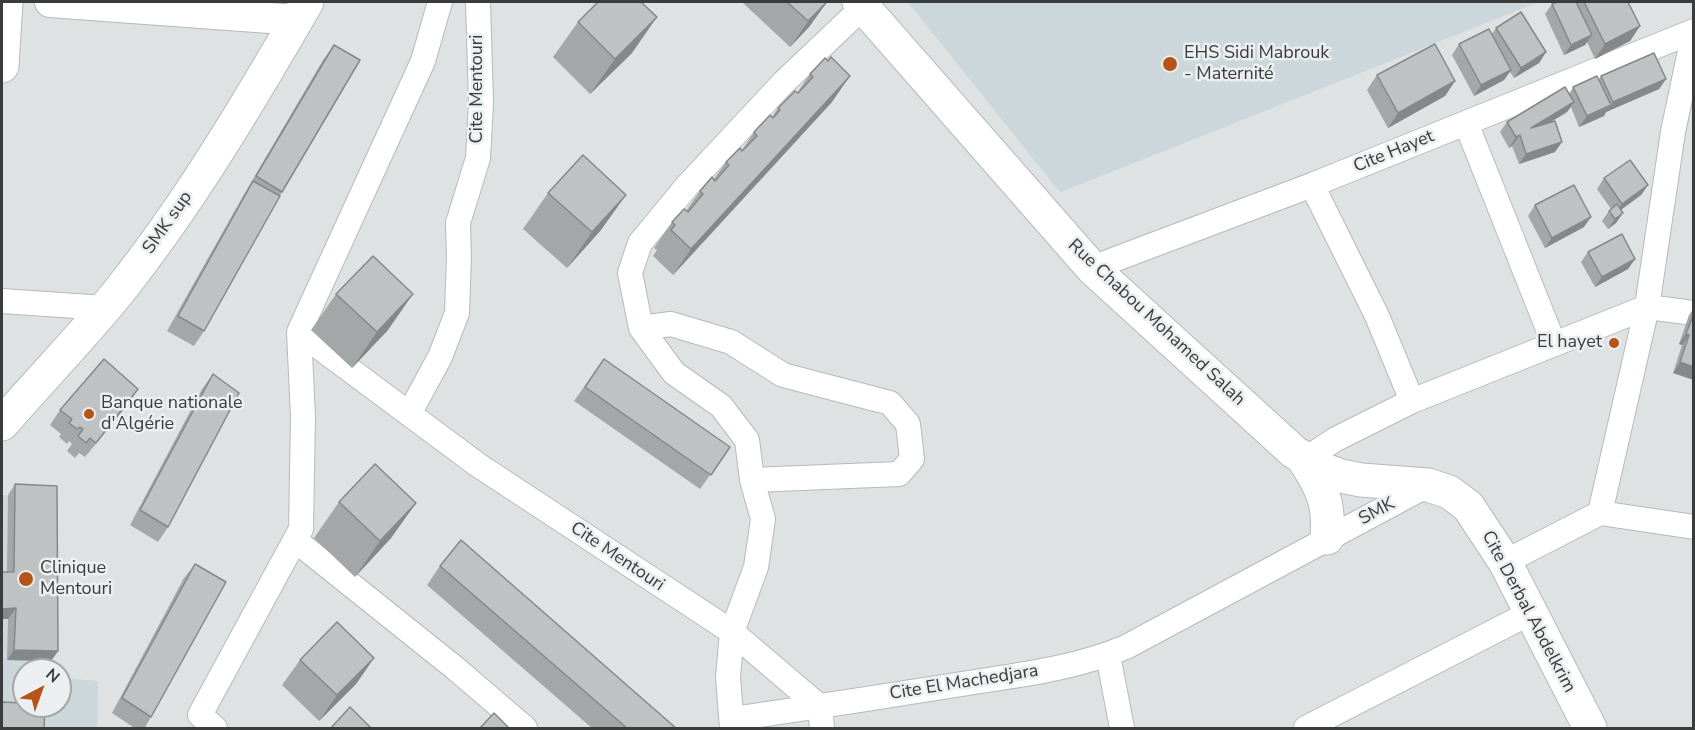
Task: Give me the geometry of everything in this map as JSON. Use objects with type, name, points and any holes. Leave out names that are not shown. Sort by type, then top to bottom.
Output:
[{"type":"main road","points":[[2,66],[6,2]]},
{"type":"main road","name":"Rue Chabou Mohamed Salah","points":[[861,4],[1092,268],[1304,460],[1341,476],[1428,486]]},
{"type":"main road","name":"SMK sup","points":[[2,424],[105,308],[169,223],[199,179],[302,11]]},
{"type":"main road","points":[[1304,460],[1320,484],[1324,497],[1328,517],[1327,538]]},
{"type":"main road","name":"Cite Derbal Abdelkrim","points":[[1428,486],[1449,492],[1468,506],[1505,562],[1590,729]]},
{"type":"street","points":[[50,2],[302,11]]},
{"type":"street","points":[[215,729],[200,715],[301,529],[303,417],[299,332],[423,61],[440,2]]},
{"type":"street","name":"Cite Mentouri","points":[[409,414],[440,357],[458,313],[458,223],[478,158],[482,103],[478,2]]},
{"type":"street","points":[[733,724],[728,677],[732,633],[756,567],[763,519],[752,480],[747,440],[721,406],[674,374],[642,328],[630,273],[640,243],[687,186],[783,82],[861,4]]},
{"type":"street","points":[[1600,513],[1683,135],[1694,32]]},
{"type":"street","name":"Cite Hayet","points":[[1092,268],[1312,185],[1694,32]]},
{"type":"street","points":[[1466,123],[1554,344]]},
{"type":"street","points":[[1312,185],[1377,316],[1412,401]]},
{"type":"street","points":[[2,301],[105,308]]},
{"type":"street","points":[[1304,460],[1336,439],[1412,401],[1647,307],[1694,313]]},
{"type":"street","points":[[642,328],[671,324],[731,342],[783,375],[890,403],[908,424],[912,459],[899,474],[752,480]]},
{"type":"street","name":"Cite Mentouri","points":[[299,332],[478,465],[732,633],[821,718]]},
{"type":"street","name":"SMK","points":[[1327,538],[1428,486]]},
{"type":"street","points":[[1505,562],[1600,513],[1694,527]]},
{"type":"street","name":"Cite El Machedjara","points":[[733,724],[821,718],[1062,668],[1108,655],[1327,538]]},
{"type":"street","points":[[295,540],[455,668],[525,729]]},
{"type":"street","points":[[1306,729],[1530,613]]},
{"type":"street","points":[[1108,655],[1122,729]]},
{"type":"shaded area","name":"EHS Sidi Mabrouk - Maternité","points":[[908,2],[1539,2],[1061,192]]},
{"type":"shaded area","name":"Clinique Mentouri","points":[[2,495],[50,496],[51,658],[12,658],[12,718],[72,718],[72,679],[98,681],[97,728],[2,728]]},
{"type":"building","points":[[598,2],[641,2],[657,17],[615,59],[578,22]]},
{"type":"building","points":[[787,2],[827,2],[808,21]]},
{"type":"building","points":[[1576,2],[1592,35],[1571,45],[1552,4]]},
{"type":"building","points":[[1584,2],[1628,2],[1640,26],[1605,44]]},
{"type":"building","points":[[1521,12],[1546,52],[1521,68],[1496,28]]},
{"type":"building","points":[[1489,29],[1511,70],[1481,85],[1459,44]]},
{"type":"building","points":[[1435,44],[1455,81],[1398,113],[1377,75]]},
{"type":"building","points":[[334,45],[360,60],[282,192],[256,176]]},
{"type":"building","points":[[1654,53],[1666,79],[1613,102],[1601,76]]},
{"type":"building","points":[[831,57],[850,76],[691,249],[671,230],[675,225],[672,222],[684,209],[688,212],[703,194],[700,191],[712,177],[715,181],[729,165],[726,162],[740,148],[742,151],[757,136],[754,132],[770,115],[773,118],[780,110],[778,108],[795,91],[798,93],[813,77],[810,74],[825,58],[828,61]]},
{"type":"building","points":[[1597,76],[1611,105],[1587,116],[1573,87]]},
{"type":"building","points":[[1565,87],[1574,102],[1531,128],[1555,121],[1562,142],[1526,154],[1520,135],[1516,137],[1507,122]]},
{"type":"building","points":[[583,155],[626,195],[592,232],[548,193]]},
{"type":"building","points":[[1630,160],[1648,185],[1622,204],[1604,178]]},
{"type":"building","points":[[253,181],[280,196],[204,331],[178,316]]},
{"type":"building","points":[[1574,185],[1591,217],[1552,238],[1535,205]]},
{"type":"building","points":[[1617,204],[1623,213],[1615,219],[1609,211]]},
{"type":"building","points":[[1622,234],[1635,259],[1602,277],[1588,252]]},
{"type":"building","points":[[373,256],[413,294],[377,332],[336,294]]},
{"type":"building","points":[[1694,313],[1694,367],[1680,362],[1689,335],[1686,334]]},
{"type":"building","name":"Banque nationale d'Algérie","points":[[104,359],[138,389],[96,443],[90,438],[86,443],[78,436],[83,429],[80,427],[77,429],[69,423],[72,419],[60,410]]},
{"type":"building","points":[[604,359],[730,447],[711,475],[585,387]]},
{"type":"building","points":[[213,374],[239,393],[168,527],[140,510]]},
{"type":"building","points":[[375,464],[416,503],[380,541],[339,502]]},
{"type":"building","points":[[15,484],[57,486],[58,651],[14,650],[16,608],[2,609],[2,572],[14,572]]},
{"type":"building","points":[[461,540],[677,729],[628,729],[440,566]]},
{"type":"building","points":[[195,564],[226,582],[151,717],[122,698]]},
{"type":"building","points":[[337,622],[374,658],[337,695],[300,660]]},
{"type":"building","points":[[2,702],[12,702],[12,718],[44,718],[44,729],[2,729]]},
{"type":"building","points":[[350,707],[372,729],[330,729]]},
{"type":"building","points":[[494,713],[510,729],[479,729]]},
{"type":"place","name":"EHS Sidi Mabrouk - Maternité","points":[[1170,64]]},
{"type":"place","name":"El hayet","points":[[1614,343]]},
{"type":"place","name":"Banque nationale d'Algérie","points":[[89,414]]},
{"type":"place","name":"Clinique Mentouri","points":[[26,579]]}]
